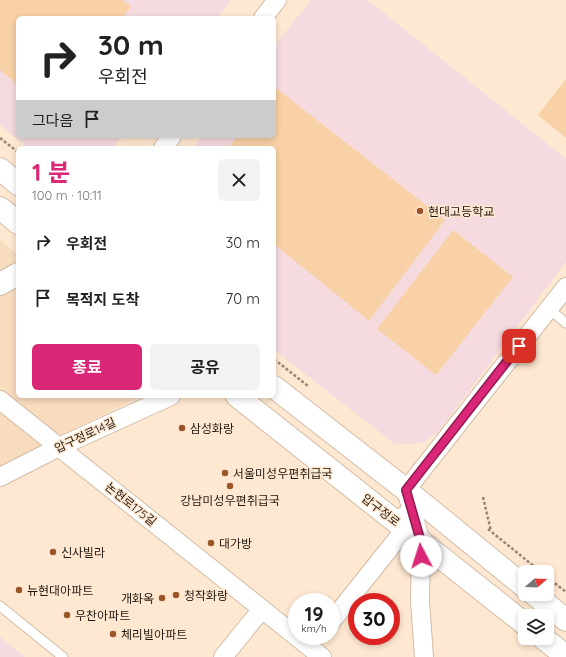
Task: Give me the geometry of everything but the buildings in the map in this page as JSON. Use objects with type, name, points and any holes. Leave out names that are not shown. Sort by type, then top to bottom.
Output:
[{"type":"main road","points":[[0,169],[16,182]]},
{"type":"main road","points":[[0,208],[16,221]]},
{"type":"main road","points":[[0,284],[16,275]]},
{"type":"main road","points":[[276,389],[406,490],[518,581]]},
{"type":"main road","name":"압구정로","points":[[240,398],[518,618]]},
{"type":"main road","points":[[543,601],[566,620]]},
{"type":"main road","points":[[552,645],[566,656]]},
{"type":"street","points":[[265,16],[277,0]]},
{"type":"street","points":[[424,657],[413,536],[406,490],[566,287]]},
{"type":"street","name":"압구정로14길","points":[[0,477],[59,447],[167,398]]},
{"type":"street","name":"논현로175길","points":[[0,400],[314,649]]},
{"type":"street","points":[[340,613],[413,536]]},
{"type":"street","points":[[223,657],[262,609]]},
{"type":"lane","points":[[549,309],[566,323]]},
{"type":"lane","points":[[0,606],[63,657]]},
{"type":"path","points":[[0,138],[16,150]]},
{"type":"path","points":[[483,497],[491,532]]},
{"type":"path","points":[[554,583],[566,592]]},
{"type":"shaded area","points":[[0,0],[231,0],[219,16],[16,16],[16,138],[120,138],[114,146],[26,146],[0,125]]},
{"type":"shaded area","points":[[0,0],[123,0],[131,7],[124,16],[16,16],[16,83],[0,70]]},
{"type":"shaded area","name":"현대고등학교","points":[[311,0],[368,0],[566,159],[566,262],[438,432],[424,443],[395,444],[276,352],[276,146],[195,146],[201,138],[276,138],[276,44]]},
{"type":"shaded area","points":[[566,79],[566,138],[538,115]]},
{"type":"shaded area","points":[[276,88],[445,220],[369,321],[276,246],[276,146],[230,146],[236,138],[276,138]]},
{"type":"shaded area","points":[[453,230],[513,277],[436,375],[377,329]]},
{"type":"shaded area","points":[[0,240],[16,253],[16,398],[137,398],[0,466]]},
{"type":"shaded area","points":[[0,637],[25,657],[0,657]]},
{"type":"place","name":"현대고등학교","points":[[420,211]]},
{"type":"place","name":"삼성화랑","points":[[182,428]]},
{"type":"place","name":"서울미성우편취급국","points":[[225,473]]},
{"type":"place","name":"강남미성우편취급국","points":[[230,486]]},
{"type":"place","name":"대가방","points":[[211,543]]},
{"type":"place","name":"신사빌라","points":[[53,552]]},
{"type":"place","name":"뉴현대아파트","points":[[19,590]]},
{"type":"place","name":"청작화랑","points":[[176,595]]},
{"type":"place","name":"개화옥","points":[[162,598]]},
{"type":"place","name":"우찬아파트","points":[[67,615]]},
{"type":"place","name":"체리빌아파트","points":[[113,634]]},
{"type":"route","points":[[421,556],[421,542],[406,490],[519,346]]}]
